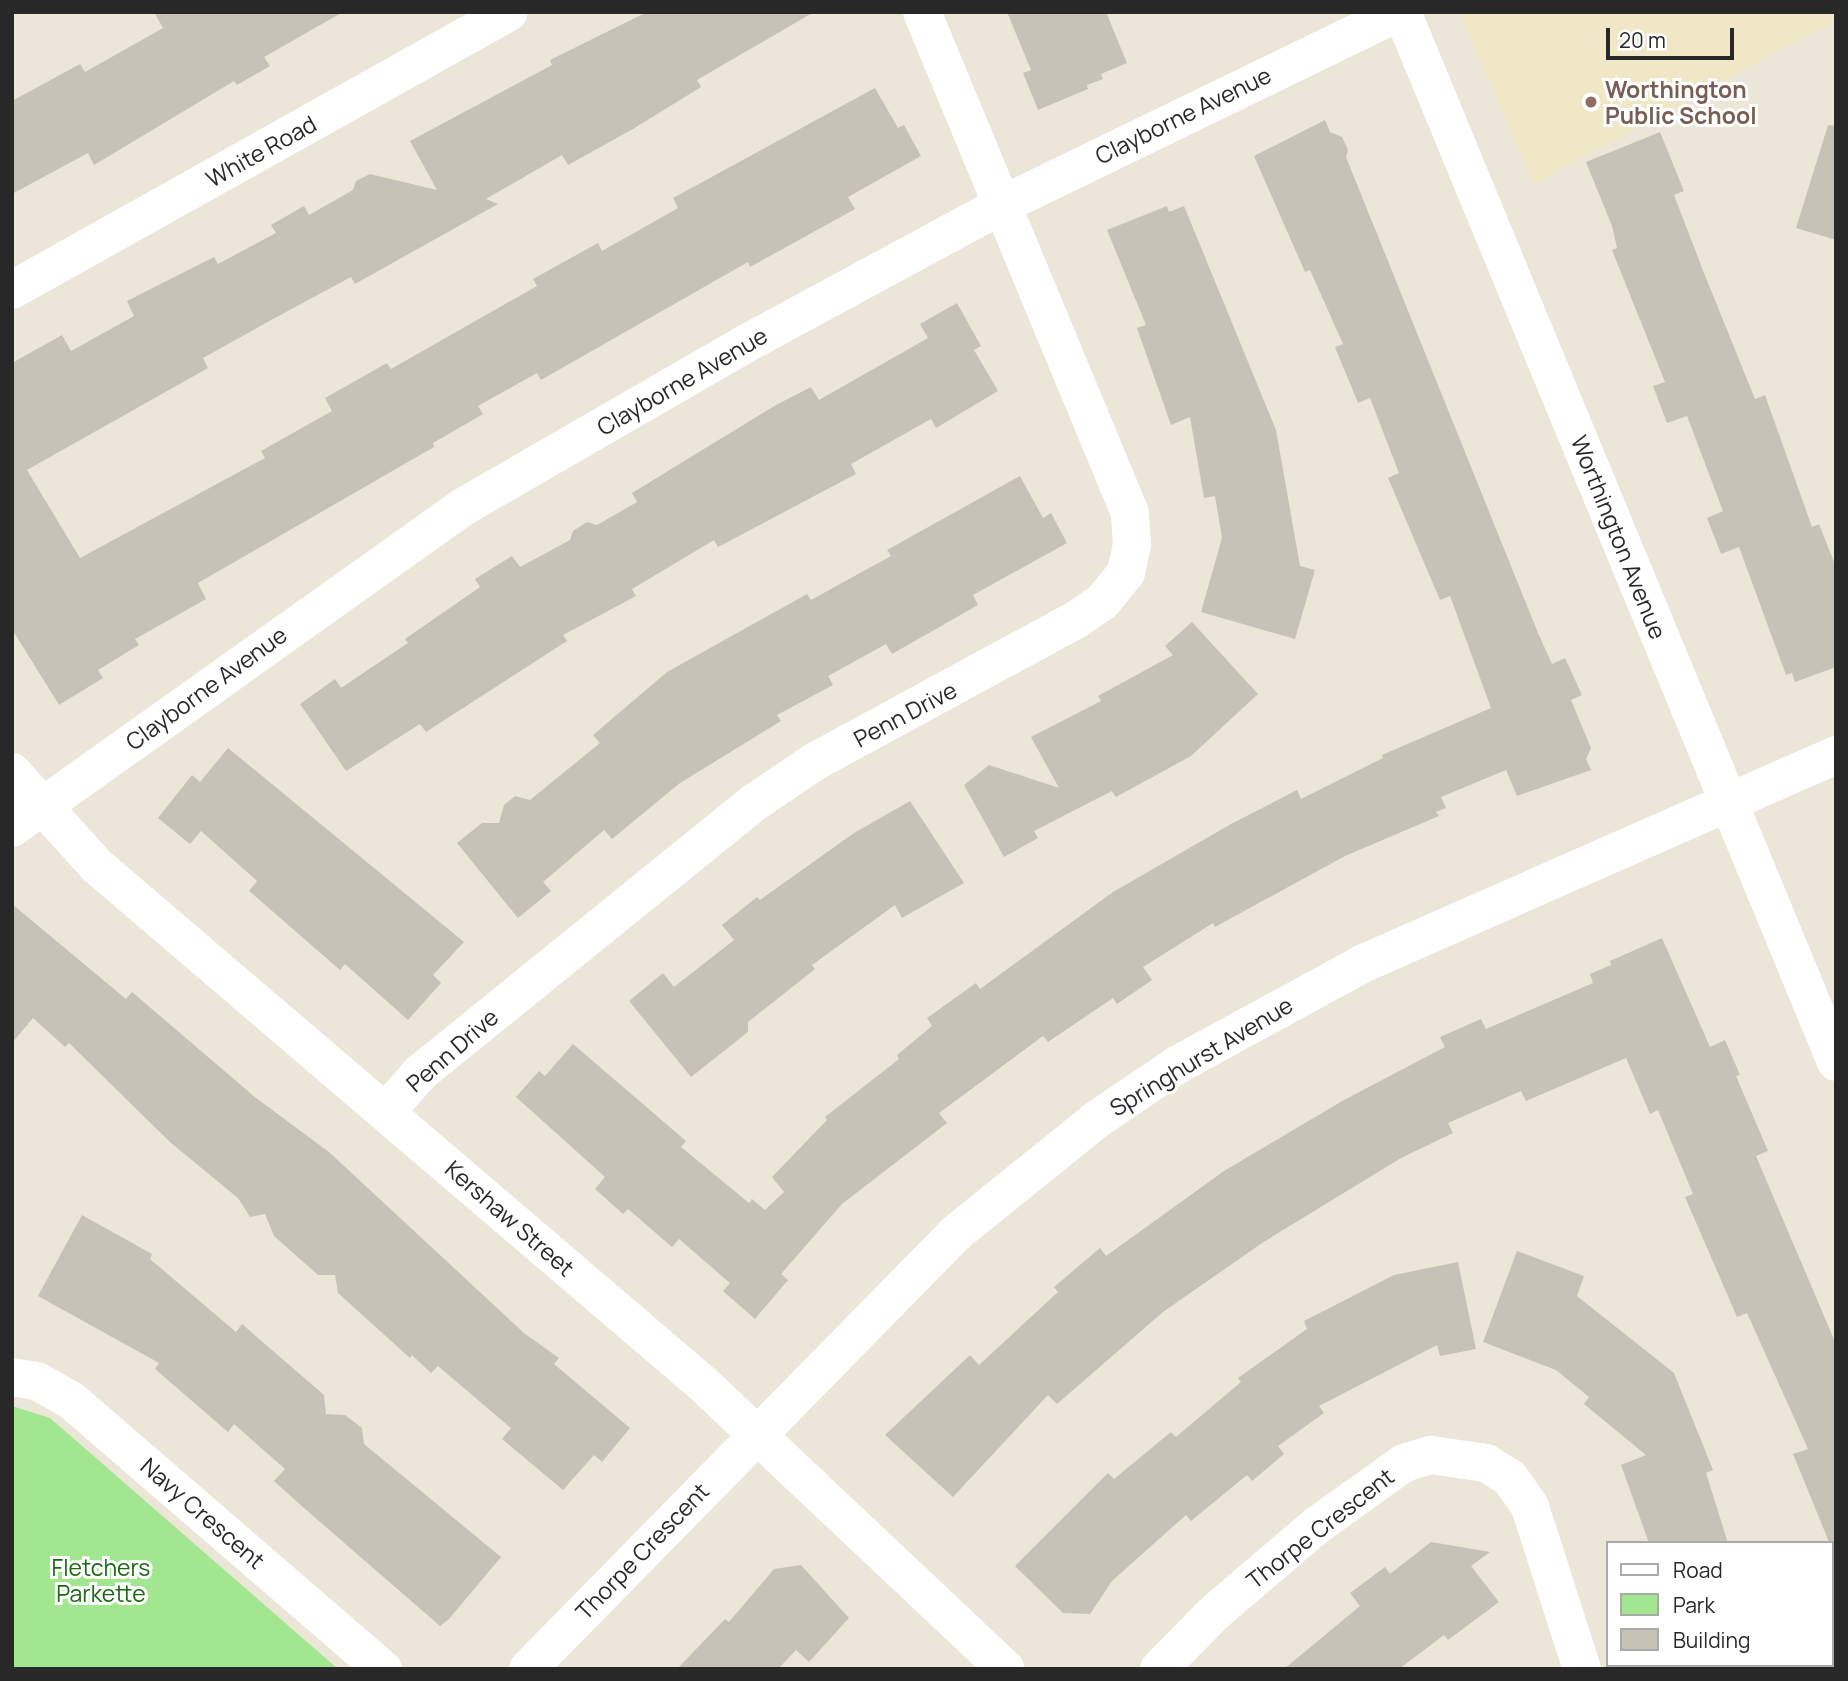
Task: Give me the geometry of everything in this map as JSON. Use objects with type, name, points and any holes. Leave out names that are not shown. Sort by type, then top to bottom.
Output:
[{"type":"street","name":"White Road","points":[[12,290],[509,12]]},
{"type":"street","name":"Penn Drive","points":[[386,1112],[420,1073],[755,802],[814,762],[1076,621],[1103,601],[1126,573],[1132,544],[1130,513],[1004,204],[922,12]]},
{"type":"street","name":"Clayborne Avenue","points":[[12,828],[463,507],[745,344],[1004,204],[1400,12]]},
{"type":"street","name":"Worthington Avenue","points":[[1400,12],[1836,1062]]},
{"type":"street","name":"Springhurst Avenue","points":[[757,1432],[956,1233],[1086,1128],[1177,1065],[1362,964],[1836,755]]},
{"type":"street","name":"Kershaw Street","points":[[12,772],[97,866],[757,1432],[1005,1669]]},
{"type":"street","name":"Navy Crescent","points":[[12,1377],[37,1381],[72,1401],[383,1669]]},
{"type":"street","name":"Thorpe Crescent","points":[[528,1669],[757,1432]]},
{"type":"street","name":"Thorpe Crescent","points":[[1159,1669],[1213,1614],[1316,1526],[1404,1463],[1431,1455],[1486,1463],[1510,1478],[1530,1507],[1582,1669]]},
{"type":"shaded area","name":"Worthington Public School","points":[[1460,12],[1836,12],[1836,20],[1533,184]]},
{"type":"green space","name":"Fletchers Parkette","points":[[12,1406],[50,1418],[338,1669],[12,1669]]},
{"type":"building","points":[[154,12],[343,12],[264,57],[270,66],[237,85],[234,81],[94,165],[88,153],[12,194],[12,101],[80,64],[85,72],[163,28]]},
{"type":"building","points":[[647,12],[814,12],[697,80],[701,87],[633,129],[568,165],[562,155],[486,199],[498,204],[355,284],[351,277],[203,358],[208,368],[27,470],[80,558],[265,458],[261,451],[332,411],[325,398],[387,363],[391,369],[537,286],[533,279],[598,243],[602,251],[678,208],[673,198],[875,88],[898,128],[904,125],[921,156],[848,197],[855,209],[750,267],[748,262],[541,380],[537,373],[478,406],[483,414],[433,443],[434,447],[198,583],[206,599],[135,639],[139,645],[98,670],[103,678],[59,705],[12,629],[12,363],[62,335],[71,351],[134,316],[127,301],[214,257],[218,264],[276,233],[271,225],[304,206],[309,215],[353,190],[356,181],[370,174],[437,190],[410,141],[552,65],[550,60]]},
{"type":"building","points":[[1007,12],[1106,12],[1127,63],[1101,74],[1103,79],[1087,85],[1088,89],[1038,110],[1023,73],[1031,70]]},
{"type":"building","points":[[1325,120],[1330,132],[1342,137],[1348,150],[1346,157],[1538,633],[1552,664],[1565,658],[1582,695],[1571,700],[1591,748],[1586,759],[1591,770],[1517,796],[1506,770],[1441,797],[1446,808],[1436,812],[1439,816],[1345,856],[1215,927],[1213,923],[1143,967],[1152,980],[1117,1004],[1113,998],[1048,1042],[1043,1036],[939,1113],[947,1123],[842,1204],[781,1274],[788,1280],[755,1319],[723,1291],[730,1283],[679,1239],[672,1247],[628,1209],[623,1214],[595,1189],[605,1177],[516,1097],[539,1071],[545,1076],[573,1044],[686,1141],[681,1147],[749,1203],[752,1199],[765,1210],[784,1192],[772,1177],[827,1120],[825,1117],[899,1059],[897,1055],[932,1026],[927,1018],[976,983],[980,989],[1113,892],[1231,824],[1297,790],[1301,799],[1383,758],[1382,755],[1491,708],[1450,596],[1440,600],[1388,478],[1399,473],[1370,398],[1358,403],[1335,347],[1343,344],[1310,270],[1305,272],[1254,156]]},
{"type":"building","points":[[1828,125],[1836,126],[1836,240],[1796,228]]},
{"type":"building","points":[[1660,132],[1684,191],[1674,195],[1755,399],[1765,395],[1812,527],[1819,524],[1836,567],[1836,667],[1795,682],[1792,673],[1786,675],[1739,547],[1721,554],[1707,518],[1723,511],[1687,416],[1667,423],[1653,386],[1665,382],[1612,250],[1617,248],[1612,226],[1586,162]]},
{"type":"building","points":[[1167,206],[1169,212],[1184,206],[1276,430],[1300,566],[1315,570],[1295,639],[1201,612],[1222,538],[1215,496],[1204,498],[1190,417],[1171,425],[1137,328],[1146,325],[1107,230]]},
{"type":"building","points":[[957,303],[981,346],[974,350],[998,391],[936,428],[931,419],[851,464],[856,474],[718,547],[714,540],[632,589],[636,596],[563,635],[567,641],[426,732],[420,724],[346,771],[300,704],[335,679],[341,688],[408,643],[405,639],[480,587],[475,579],[512,556],[520,567],[570,540],[573,531],[587,522],[597,525],[637,502],[632,493],[776,405],[811,387],[819,400],[928,338],[920,324]]},
{"type":"building","points":[[1020,476],[1043,518],[1051,513],[1067,543],[973,595],[978,605],[892,654],[886,644],[828,676],[833,685],[777,715],[781,721],[680,783],[612,839],[604,830],[543,882],[551,891],[518,918],[457,843],[482,823],[499,823],[504,805],[515,796],[530,800],[600,743],[593,735],[667,672],[807,594],[811,600],[891,556],[887,550]]},
{"type":"building","points":[[1192,622],[1258,694],[1191,756],[1116,797],[1112,791],[1034,831],[1038,838],[1004,857],[964,785],[989,765],[1059,788],[1031,737],[1101,701],[1098,696],[1173,655],[1165,646]]},
{"type":"building","points":[[228,748],[464,942],[433,975],[441,983],[408,1020],[345,964],[340,970],[249,891],[257,881],[201,831],[190,844],[158,818],[192,775],[200,782]]},
{"type":"building","points":[[910,801],[964,883],[902,918],[895,905],[812,965],[815,969],[748,1022],[748,1032],[691,1077],[629,1001],[663,973],[674,987],[734,940],[722,925],[757,897],[760,900],[854,833]]},
{"type":"building","points":[[12,904],[126,999],[132,992],[256,1098],[329,1152],[524,1333],[559,1358],[554,1364],[630,1428],[602,1462],[594,1455],[563,1490],[502,1439],[511,1428],[438,1366],[431,1373],[412,1355],[410,1358],[338,1293],[335,1275],[318,1275],[274,1236],[265,1214],[250,1217],[238,1198],[171,1143],[69,1043],[65,1047],[33,1018],[12,1043]]},
{"type":"building","points":[[1662,938],[1710,1047],[1725,1040],[1740,1075],[1736,1076],[1768,1151],[1756,1156],[1836,1344],[1836,1559],[1834,1541],[1829,1541],[1793,1454],[1808,1449],[1747,1313],[1737,1317],[1685,1197],[1693,1194],[1658,1110],[1650,1114],[1626,1058],[1526,1101],[1521,1091],[1448,1123],[1453,1133],[1401,1158],[1262,1243],[1163,1312],[1057,1404],[1048,1395],[953,1497],[885,1435],[970,1355],[979,1365],[1058,1292],[1054,1287],[1100,1248],[1106,1256],[1224,1171],[1344,1100],[1445,1047],[1440,1037],[1481,1019],[1486,1029],[1593,983],[1590,974],[1611,965],[1610,961]]},
{"type":"building","points":[[82,1215],[152,1254],[150,1259],[236,1332],[242,1324],[324,1395],[326,1414],[345,1415],[362,1428],[364,1444],[501,1557],[449,1619],[440,1626],[304,1508],[274,1481],[285,1469],[234,1424],[228,1432],[155,1369],[159,1363],[38,1296]]},
{"type":"building","points":[[1517,1251],[1584,1276],[1577,1296],[1674,1373],[1713,1470],[1706,1473],[1727,1541],[1648,1541],[1621,1465],[1646,1455],[1584,1404],[1589,1397],[1556,1370],[1483,1342]]},
{"type":"building","points":[[1458,1262],[1476,1349],[1440,1356],[1437,1345],[1319,1406],[1324,1413],[1278,1446],[1284,1454],[1252,1481],[1247,1475],[1191,1521],[1186,1515],[1112,1581],[1090,1614],[1063,1613],[1015,1566],[1108,1473],[1114,1479],[1171,1432],[1176,1437],[1241,1382],[1238,1378],[1307,1329],[1304,1321],[1394,1275]]},
{"type":"building","points":[[1431,1542],[1490,1552],[1471,1566],[1499,1602],[1448,1640],[1444,1635],[1399,1669],[1284,1669],[1360,1606],[1350,1593],[1385,1567],[1390,1574]]},
{"type":"building","points":[[801,1565],[849,1618],[809,1662],[796,1650],[778,1669],[677,1669],[725,1619],[729,1622],[774,1569]]},
{"type":"place","name":"Worthington Public School","points":[[1591,102]]}]
